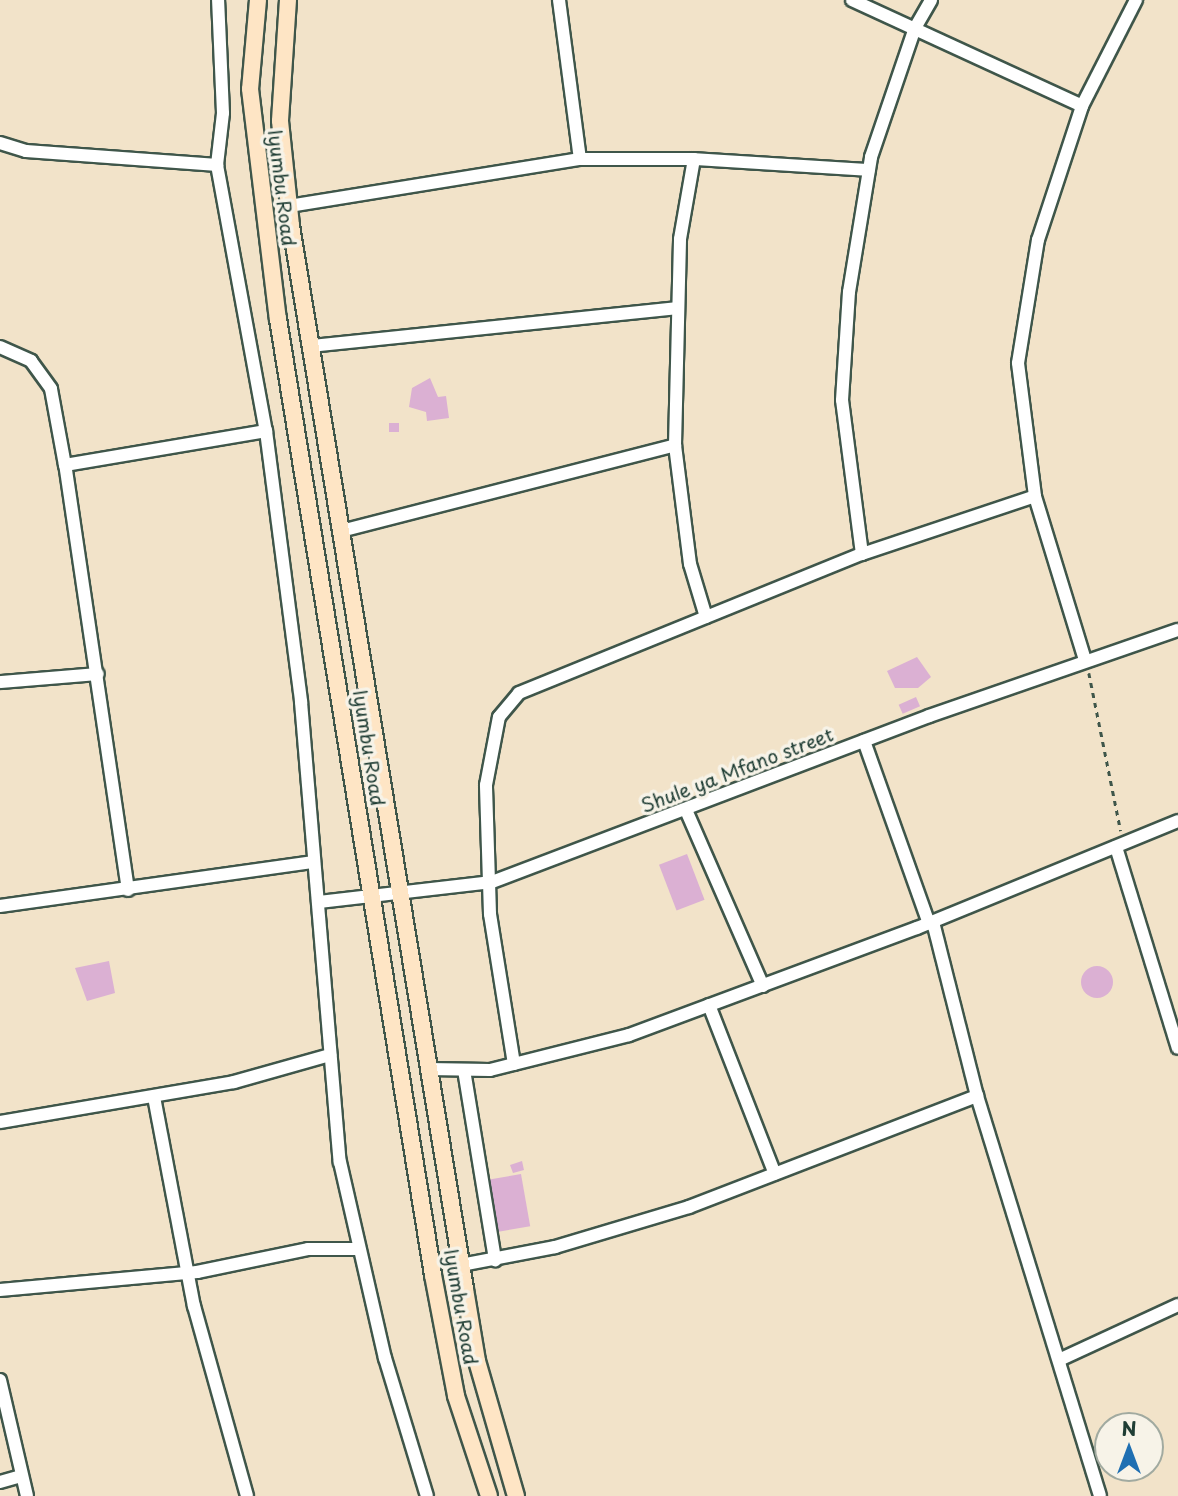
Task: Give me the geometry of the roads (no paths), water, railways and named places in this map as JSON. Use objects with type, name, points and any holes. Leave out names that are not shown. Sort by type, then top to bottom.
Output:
[{"type":"main road","name":"Iyumbu Road","points":[[258,0],[250,89],[256,172],[433,1275],[456,1396],[489,1496]]},
{"type":"main road","name":"Iyumbu Road","points":[[288,0],[281,121],[289,206],[310,346],[477,1361],[516,1496]]},
{"type":"street","points":[[218,0],[223,113],[216,165],[266,431],[300,702],[330,1055],[357,1249],[427,1496]]},
{"type":"street","points":[[559,0],[580,159]]},
{"type":"street","points":[[852,0],[1082,106]]},
{"type":"street","points":[[862,554],[842,400],[849,292],[869,170],[915,28],[931,0]]},
{"type":"street","points":[[1085,660],[1035,496],[1018,363],[1038,240],[1082,106],[1136,0]]},
{"type":"street","points":[[0,143],[216,165]]},
{"type":"street","points":[[289,206],[580,159],[694,159],[869,170]]},
{"type":"street","points":[[694,159],[680,239],[675,445],[690,564],[706,617]]},
{"type":"street","points":[[310,346],[677,308]]},
{"type":"street","points":[[0,347],[31,361],[51,389],[98,674],[128,890]]},
{"type":"street","points":[[65,466],[266,431]]},
{"type":"street","points":[[341,531],[675,445]]},
{"type":"street","points":[[514,1065],[490,914],[492,882],[486,785],[499,717],[519,692],[862,554],[1035,496]]},
{"type":"street","name":"Shule ya Mfano street","points":[[319,902],[371,892],[492,882],[864,741],[1085,660],[1178,630]]},
{"type":"street","points":[[0,682],[98,674]]},
{"type":"street","points":[[864,741],[931,923],[977,1096],[1100,1496]]},
{"type":"street","points":[[686,810],[763,986]]},
{"type":"street","points":[[428,1069],[464,1070],[514,1065],[629,1035],[931,923],[1178,821]]},
{"type":"street","points":[[1116,847],[1178,1048]]},
{"type":"street","points":[[0,906],[312,862]]},
{"type":"street","points":[[709,1005],[775,1174]]},
{"type":"street","points":[[0,1122],[154,1097],[330,1055]]},
{"type":"street","points":[[464,1070],[495,1260]]},
{"type":"street","points":[[461,1265],[495,1260],[677,1210],[977,1096]]},
{"type":"street","points":[[154,1097],[192,1272],[194,1306],[247,1496]]},
{"type":"street","points":[[0,1290],[192,1272],[308,1249],[357,1249]]},
{"type":"street","points":[[1059,1360],[1178,1305]]},
{"type":"street","points":[[0,1380],[27,1496]]},
{"type":"street","points":[[0,1482],[21,1476]]}]
